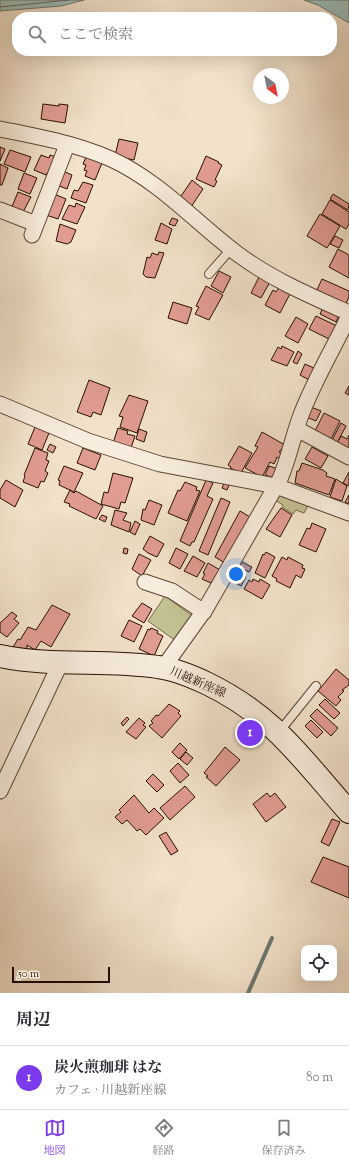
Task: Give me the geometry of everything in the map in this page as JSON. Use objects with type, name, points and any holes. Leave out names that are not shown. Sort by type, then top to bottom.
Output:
[{"type":"main road","name":"川越新座線","points":[[0,656],[61,662],[163,668],[181,672],[227,693],[248,706],[279,732],[346,803]]},
{"type":"street","points":[[0,129],[67,144],[111,159],[146,179],[172,197],[231,249],[282,283],[349,315],[308,398],[289,458],[276,486],[204,612],[163,668]]},
{"type":"street","points":[[0,210],[34,229],[67,144]]},
{"type":"street","points":[[0,404],[88,441],[160,464],[276,486],[349,513]]},
{"type":"street","points":[[297,429],[349,457]]},
{"type":"street","points":[[145,582],[172,591],[204,612]]},
{"type":"street","points":[[0,791],[61,662]]},
{"type":"lane","points":[[209,274],[231,249]]},
{"type":"lane","points":[[279,732],[316,686]]},
{"type":"shaded area","points":[[280,492],[310,502],[304,513],[296,510],[293,514],[282,507],[283,505],[275,500]]},
{"type":"shaded area","points":[[165,596],[194,617],[176,641],[148,621]]},
{"type":"water","points":[[0,0],[84,0],[61,6],[0,11]]},
{"type":"water","points":[[304,0],[349,0],[349,23],[337,16],[337,12],[330,12],[318,5]]},
{"type":"building","points":[[43,104],[59,106],[59,104],[68,105],[65,123],[41,119]]},
{"type":"building","points":[[119,139],[138,143],[134,160],[115,156]]},
{"type":"building","points":[[0,147],[5,149],[0,161]]},
{"type":"building","points":[[10,150],[31,157],[25,172],[4,164]]},
{"type":"building","points":[[41,155],[49,158],[50,155],[56,157],[50,174],[47,173],[46,175],[34,170]]},
{"type":"building","points":[[206,156],[222,165],[215,180],[217,181],[214,187],[196,179]]},
{"type":"building","points":[[86,157],[102,163],[95,180],[85,176],[87,171],[84,170],[86,165],[83,164]]},
{"type":"building","points":[[0,164],[8,168],[2,185],[0,185]]},
{"type":"building","points":[[63,171],[72,175],[67,189],[57,185]]},
{"type":"building","points":[[24,173],[37,178],[30,194],[18,189]]},
{"type":"building","points":[[192,180],[203,189],[191,207],[179,199]]},
{"type":"building","points":[[83,182],[93,185],[86,203],[71,198],[74,190],[78,191]]},
{"type":"building","points":[[18,192],[31,197],[23,212],[11,209]]},
{"type":"building","points":[[54,194],[66,199],[58,219],[46,215]]},
{"type":"building","points":[[333,194],[349,204],[348,210],[330,199]]},
{"type":"building","points":[[330,200],[349,212],[349,224],[346,229],[322,214]]},
{"type":"building","points":[[76,203],[85,207],[77,224],[62,219],[69,205],[75,207]]},
{"type":"building","points":[[320,214],[340,226],[327,248],[307,236]]},
{"type":"building","points":[[172,218],[178,220],[175,226],[169,224]]},
{"type":"building","points":[[161,223],[172,229],[167,244],[155,240]]},
{"type":"building","points":[[60,224],[76,230],[71,242],[67,244],[56,241]]},
{"type":"building","points":[[335,236],[343,240],[339,248],[330,244]]},
{"type":"building","points":[[338,249],[349,255],[349,278],[329,267]]},
{"type":"building","points":[[159,252],[164,253],[155,278],[146,277],[143,274],[147,257],[150,258],[152,253],[158,255]]},
{"type":"building","points":[[219,271],[231,277],[223,293],[211,286]]},
{"type":"building","points":[[260,275],[271,280],[261,298],[251,293]]},
{"type":"building","points":[[322,279],[349,291],[349,297],[345,306],[316,292]]},
{"type":"building","points":[[206,286],[223,295],[209,320],[195,314],[199,307],[196,306]]},
{"type":"building","points":[[280,286],[291,292],[280,313],[265,305],[273,290],[276,292]]},
{"type":"building","points":[[173,302],[192,308],[187,324],[168,318]]},
{"type":"building","points":[[324,305],[340,313],[336,322],[320,314]]},
{"type":"building","points":[[316,316],[337,326],[331,340],[309,329]]},
{"type":"building","points":[[296,317],[308,324],[298,343],[285,336]]},
{"type":"building","points":[[282,346],[294,352],[287,366],[271,360],[278,347],[281,349]]},
{"type":"building","points":[[298,351],[302,354],[297,364],[293,362]]},
{"type":"building","points":[[305,364],[316,369],[311,381],[300,375]]},
{"type":"building","points":[[89,380],[110,388],[101,415],[93,412],[91,417],[77,412]]},
{"type":"building","points":[[349,386],[349,395],[345,393]]},
{"type":"building","points":[[129,395],[148,401],[137,433],[120,427],[123,417],[119,416]]},
{"type":"building","points":[[311,407],[321,411],[316,421],[306,417]]},
{"type":"building","points":[[324,413],[340,421],[330,441],[315,431]]},
{"type":"building","points":[[341,423],[346,426],[336,445],[331,442]]},
{"type":"building","points":[[35,427],[49,433],[42,450],[28,444]]},
{"type":"building","points":[[118,428],[128,431],[127,434],[135,436],[131,448],[113,443]]},
{"type":"building","points":[[139,429],[147,432],[144,442],[136,439]]},
{"type":"building","points":[[262,432],[285,445],[279,452],[282,453],[280,459],[277,457],[274,464],[270,462],[262,477],[245,468],[258,447],[255,446]]},
{"type":"building","points":[[349,435],[349,451],[336,445],[341,436],[347,439]]},
{"type":"building","points":[[50,444],[56,447],[53,453],[47,450]]},
{"type":"building","points":[[239,446],[252,453],[241,473],[230,468],[231,467],[228,465]]},
{"type":"building","points":[[312,447],[328,456],[321,468],[305,459]]},
{"type":"building","points":[[35,448],[48,453],[46,460],[49,461],[45,471],[48,473],[44,482],[41,481],[38,488],[23,482],[24,475]]},
{"type":"building","points":[[83,448],[101,455],[95,470],[77,463]]},
{"type":"building","points":[[302,463],[323,470],[327,473],[326,476],[335,479],[329,495],[295,483],[297,471],[299,471]]},
{"type":"building","points":[[64,466],[83,473],[74,492],[59,485],[60,481],[58,480]]},
{"type":"building","points":[[269,466],[278,469],[274,478],[265,475]]},
{"type":"building","points":[[349,472],[349,486],[343,483]]},
{"type":"building","points":[[113,473],[133,478],[125,503],[121,502],[119,509],[101,504],[104,492],[108,493]]},
{"type":"building","points":[[336,479],[347,486],[342,501],[330,497]]},
{"type":"building","points":[[6,480],[23,490],[15,507],[0,498],[0,490]]},
{"type":"building","points":[[206,480],[213,483],[207,496],[213,499],[194,542],[192,542],[190,546],[180,541]]},
{"type":"building","points":[[225,481],[230,483],[227,490],[222,488]]},
{"type":"building","points":[[185,482],[197,487],[196,490],[200,491],[187,521],[168,513],[178,490],[180,491]]},
{"type":"building","points":[[70,490],[74,493],[76,491],[103,506],[96,519],[64,502]]},
{"type":"building","points":[[349,495],[349,504],[345,502]]},
{"type":"building","points":[[221,498],[230,502],[208,555],[199,551]]},
{"type":"building","points":[[149,500],[162,505],[154,525],[141,520],[143,509],[145,510]]},
{"type":"building","points":[[281,508],[292,515],[280,537],[266,529]]},
{"type":"building","points":[[115,510],[127,513],[123,520],[131,523],[129,532],[111,525]]},
{"type":"building","points":[[240,511],[250,517],[225,563],[215,557]]},
{"type":"building","points":[[102,515],[107,517],[105,522],[99,519]]},
{"type":"building","points":[[135,521],[140,524],[135,535],[130,532]]},
{"type":"building","points":[[312,523],[326,529],[316,552],[299,545],[307,528],[310,529]]},
{"type":"building","points":[[150,536],[164,544],[157,557],[143,549]]},
{"type":"building","points":[[124,548],[128,549],[127,554],[123,553]]},
{"type":"building","points":[[176,548],[188,554],[180,569],[169,563]]},
{"type":"building","points":[[266,552],[275,557],[265,578],[255,573],[263,554],[264,555]]},
{"type":"building","points":[[139,554],[151,560],[142,576],[132,569]]},
{"type":"building","points":[[193,556],[205,563],[197,577],[184,571]]},
{"type":"building","points":[[282,557],[287,560],[288,557],[303,565],[302,568],[305,569],[301,578],[296,575],[290,588],[276,581],[277,579],[272,576]]},
{"type":"building","points":[[242,562],[252,567],[249,572],[239,567]]},
{"type":"building","points":[[208,563],[222,571],[215,582],[212,581],[211,583],[202,579]]},
{"type":"building","points":[[236,572],[246,577],[241,586],[232,581]]},
{"type":"building","points":[[253,579],[259,582],[260,579],[270,585],[262,599],[244,589],[249,580],[252,582]]},
{"type":"building","points":[[142,603],[152,609],[144,623],[132,616]]},
{"type":"building","points":[[52,605],[70,614],[51,647],[41,641],[35,650],[27,645],[27,649],[13,647],[18,639],[20,640],[28,627],[36,630]]},
{"type":"building","points":[[12,612],[17,616],[14,619],[19,623],[7,637],[0,632],[0,623]]},
{"type":"building","points":[[129,620],[142,626],[134,642],[121,636]]},
{"type":"building","points":[[151,628],[158,631],[157,633],[163,636],[154,656],[139,649],[148,629],[150,630]]},
{"type":"building","points":[[336,669],[349,680],[349,685],[342,690],[344,691],[338,697],[341,700],[336,706],[318,691]]},
{"type":"building","points":[[325,699],[340,713],[334,719],[319,705]]},
{"type":"building","points":[[169,704],[180,711],[178,713],[181,716],[162,738],[149,726],[153,723],[151,721],[156,715],[158,716]]},
{"type":"building","points":[[317,709],[338,728],[331,736],[310,716]]},
{"type":"building","points":[[127,717],[129,719],[123,726],[121,723]]},
{"type":"building","points":[[139,718],[145,723],[143,725],[146,727],[136,739],[126,732]]},
{"type":"building","points":[[311,720],[323,732],[317,738],[305,726]]},
{"type":"building","points":[[248,722],[263,732],[252,745],[238,734]]},
{"type":"building","points":[[180,743],[187,750],[179,759],[172,752]]},
{"type":"building","points":[[225,747],[240,760],[216,786],[206,777],[208,776],[204,773]]},
{"type":"building","points":[[186,752],[193,758],[187,765],[180,759]]},
{"type":"building","points":[[178,763],[189,775],[180,783],[170,771]]},
{"type":"building","points":[[153,774],[164,785],[157,792],[146,781]]},
{"type":"building","points":[[185,786],[195,797],[170,820],[160,808]]},
{"type":"building","points":[[267,793],[270,797],[275,793],[286,807],[266,822],[253,804]]},
{"type":"building","points":[[134,795],[149,813],[154,808],[164,818],[146,835],[140,829],[137,831],[127,820],[122,824],[115,817],[121,812],[119,810]]},
{"type":"building","points":[[332,819],[340,822],[329,846],[321,842]]},
{"type":"building","points":[[166,832],[178,851],[171,855],[159,836]]},
{"type":"building","points":[[323,857],[349,867],[349,898],[311,882]]},
{"type":"waterway","points":[[248,993],[272,938]]},
{"type":"place","name":"炭火煎珈琲 はな","points":[[250,733]]}]
